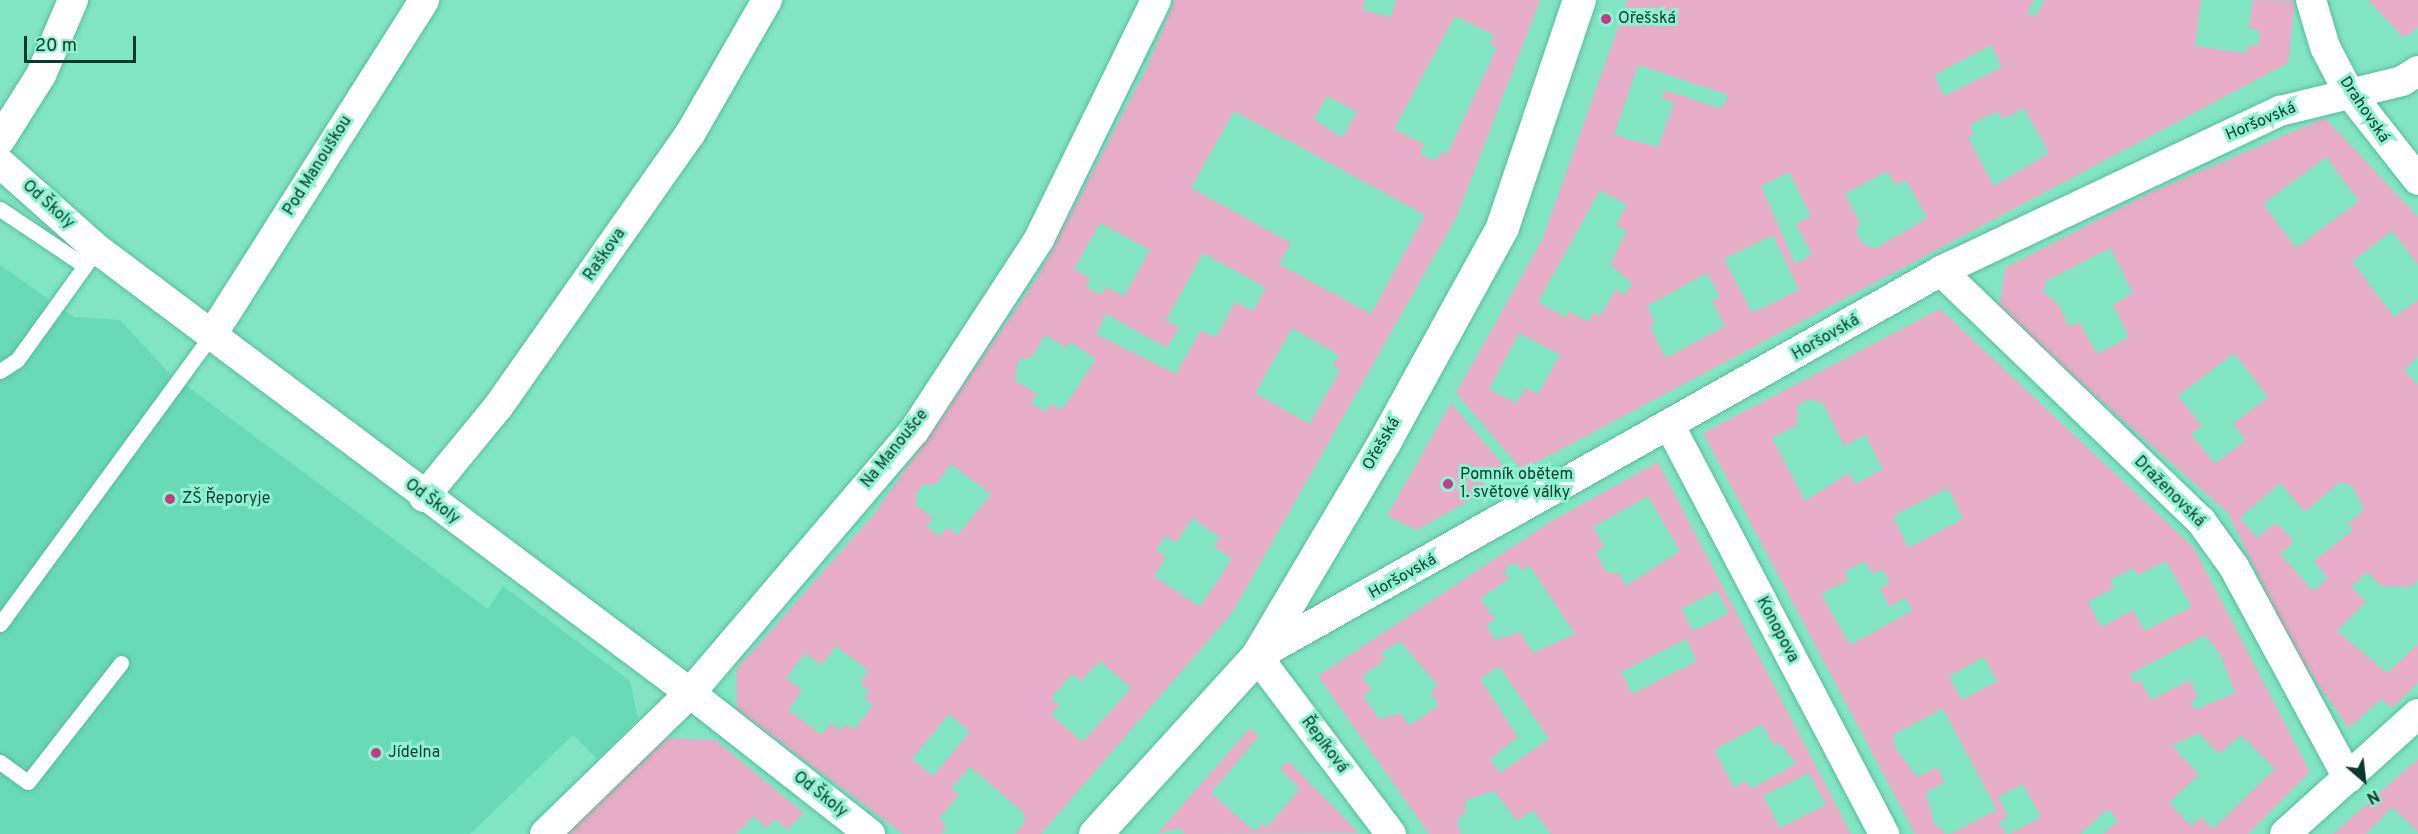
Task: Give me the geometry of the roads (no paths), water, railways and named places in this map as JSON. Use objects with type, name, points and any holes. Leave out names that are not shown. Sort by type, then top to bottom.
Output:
[{"type":"street","points":[[0,140],[41,75],[73,0]]},
{"type":"street","name":"Pod Manouškou","points":[[213,333],[424,0]]},
{"type":"street","name":"Raškova","points":[[424,497],[498,407],[690,134],[767,0]]},
{"type":"street","name":"Na Manoušce","points":[[545,834],[690,693],[914,431],[1039,239],[1156,0]]},
{"type":"street","name":"Ořešská","points":[[1095,834],[1257,656],[1502,227],[1579,0]]},
{"type":"street","name":"Drahovská","points":[[2311,0],[2348,91],[2418,180]]},
{"type":"street","name":"Horšovská","points":[[1257,656],[1670,426],[1941,271],[2280,111],[2348,91],[2402,81],[2418,71]]},
{"type":"street","name":"Od Školy","points":[[0,163],[91,257],[213,333],[424,497],[690,693],[870,834]]},
{"type":"street","name":"Draženovská","points":[[1941,271],[2201,521],[2234,567],[2348,778]]},
{"type":"street","name":"Konopova","points":[[1670,426],[1884,834]]},
{"type":"street","name":"Řepíková","points":[[1257,656],[1391,834]]},
{"type":"street","points":[[2285,834],[2418,714]]},
{"type":"lane","points":[[0,209],[91,257],[17,360],[0,371]]},
{"type":"lane","points":[[0,624],[213,333]]},
{"type":"lane","points":[[0,762],[28,782],[121,663]]},
{"type":"place","name":"Ořešská","points":[[1606,19]]},
{"type":"place","name":"Pomník obětem 1. světové války","points":[[1448,484]]},
{"type":"place","name":"ZŠ Řeporyje","points":[[170,499]]},
{"type":"place","name":"Jídelna","points":[[376,753]]}]
